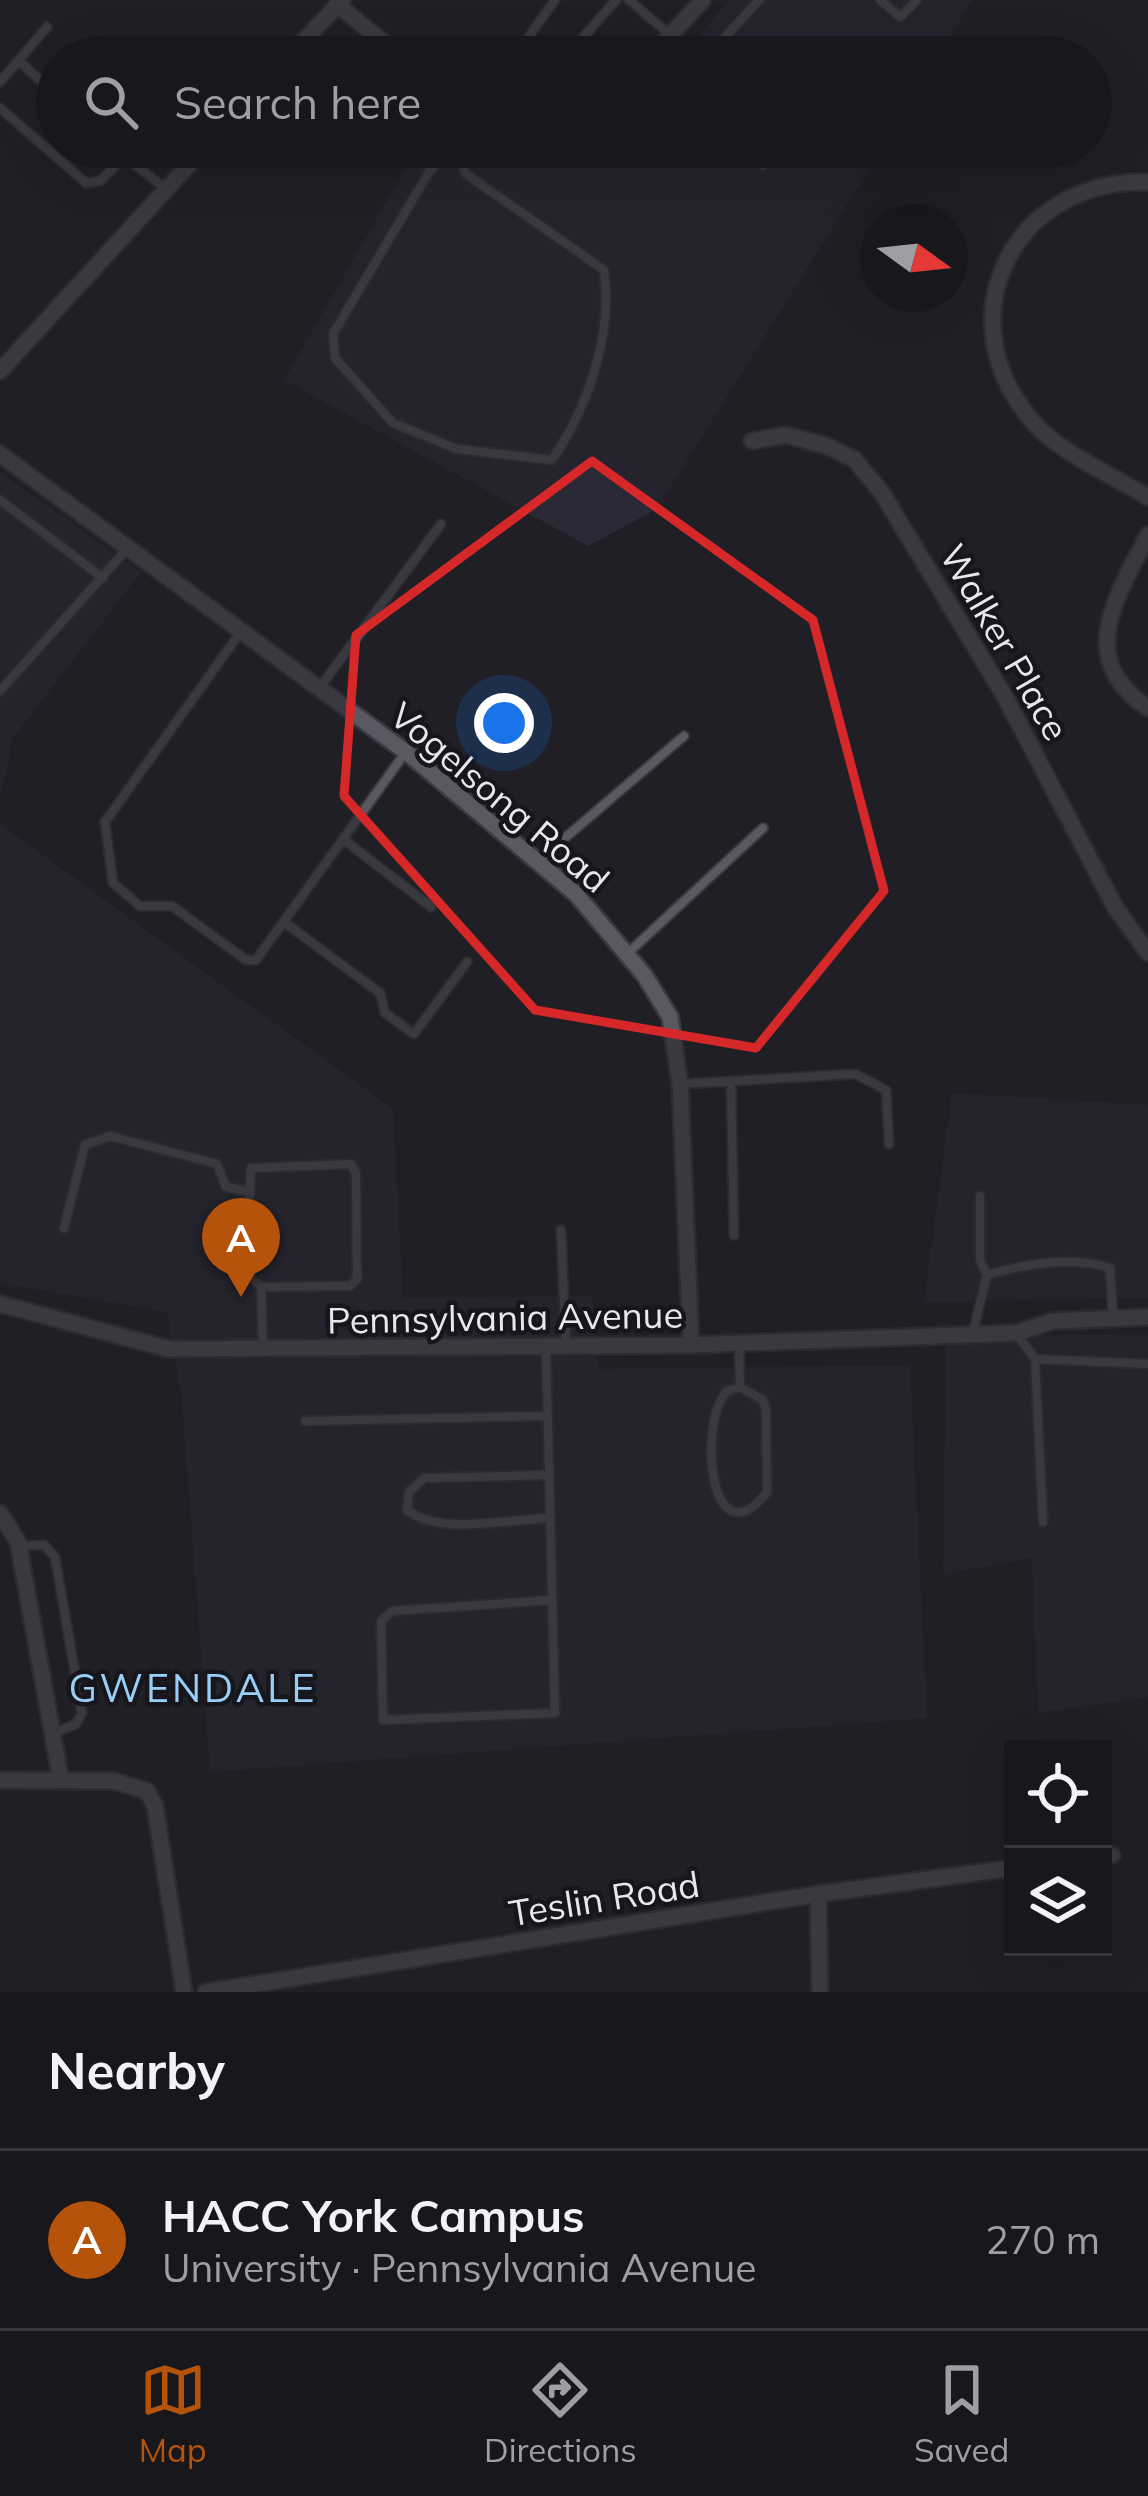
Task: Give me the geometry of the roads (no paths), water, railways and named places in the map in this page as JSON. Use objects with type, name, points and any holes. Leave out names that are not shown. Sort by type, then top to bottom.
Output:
[{"type":"street","points":[[670,35],[703,0]]},
{"type":"street","points":[[309,36],[340,3],[377,36]]},
{"type":"street","points":[[0,371],[186,168]]},
{"type":"street","points":[[1148,182],[1110,181],[1067,198],[1015,238],[988,316],[1001,375],[1035,425],[1148,497]]},
{"type":"street","name":"Walker Place","points":[[752,440],[787,435],[827,446],[854,459],[882,493],[1004,695],[1115,907],[1148,953]]},
{"type":"street","name":"Vogelsong Road","points":[[0,454],[406,752],[576,893],[627,954],[670,1017],[680,1084],[691,1345]]},
{"type":"street","points":[[1148,535],[1108,613],[1108,656],[1124,692],[1148,708]]},
{"type":"street","name":"Pennsylvania Avenue","points":[[0,1304],[169,1349],[691,1345],[1016,1333],[1053,1322],[1148,1317]]},
{"type":"street","points":[[0,1514],[19,1546],[62,1781]]},
{"type":"street","points":[[0,1780],[134,1786],[146,1791],[155,1806],[184,1992]]},
{"type":"street","name":"Teslin Road","points":[[206,1992],[818,1894],[1004,1869]]},
{"type":"street","points":[[818,1894],[820,1992]]},
{"type":"lane","points":[[530,36],[556,0]]},
{"type":"lane","points":[[584,36],[616,0]]},
{"type":"lane","points":[[629,0],[670,35]]},
{"type":"lane","points":[[726,36],[759,0]]},
{"type":"lane","points":[[880,0],[900,17],[916,0]]},
{"type":"lane","points":[[39,36],[47,26]]},
{"type":"lane","points":[[0,82],[36,40]]},
{"type":"lane","points":[[19,61],[36,76]]},
{"type":"lane","points":[[0,108],[36,139]]},
{"type":"lane","points":[[69,168],[86,183],[100,181],[114,168]]},
{"type":"lane","points":[[139,168],[166,189]]},
{"type":"lane","points":[[433,168],[333,334],[335,358],[393,423],[457,449],[551,460],[567,438],[602,351],[609,303],[604,270],[463,168]]},
{"type":"lane","points":[[0,500],[103,578]]},
{"type":"lane","points":[[320,687],[441,524]]},
{"type":"lane","points":[[0,692],[128,548]]},
{"type":"lane","points":[[242,630],[105,822],[113,883],[140,906],[172,906],[246,960],[256,960],[406,752]]},
{"type":"lane","points":[[538,861],[684,736]]},
{"type":"lane","points":[[627,954],[763,828]]},
{"type":"lane","points":[[344,839],[431,907]]},
{"type":"lane","points":[[284,922],[380,992],[385,1013],[414,1034],[467,962]]},
{"type":"lane","points":[[680,1084],[855,1074],[886,1090],[889,1144]]},
{"type":"lane","points":[[731,1081],[734,1235]]},
{"type":"lane","points":[[64,1228],[85,1145],[110,1136],[217,1164],[226,1187],[250,1192]]},
{"type":"lane","points":[[351,1164],[356,1174],[357,1280],[350,1286],[261,1287],[246,1273],[250,1168],[351,1164]]},
{"type":"lane","points":[[973,1334],[987,1275],[980,1260],[980,1196]]},
{"type":"lane","points":[[561,1230],[566,1346]]},
{"type":"lane","points":[[987,1275],[1023,1264],[1094,1263],[1110,1268],[1113,1319]]},
{"type":"lane","points":[[261,1287],[263,1350]]},
{"type":"lane","points":[[1016,1333],[1035,1359],[1042,1522]]},
{"type":"lane","points":[[739,1343],[740,1387]]},
{"type":"lane","points":[[546,1346],[555,1713],[383,1720],[380,1622],[392,1611],[552,1600]]},
{"type":"lane","points":[[1035,1359],[1148,1364]]},
{"type":"lane","points":[[740,1387],[763,1400],[766,1409],[767,1492],[748,1510],[736,1512],[726,1508],[713,1489],[712,1413],[727,1390],[740,1387]]},
{"type":"lane","points":[[305,1421],[548,1416]]},
{"type":"lane","points":[[549,1475],[424,1478],[409,1492],[406,1510],[420,1521],[550,1517]]},
{"type":"lane","points":[[19,1546],[44,1545],[55,1557],[78,1681],[82,1713],[76,1724],[53,1734]]},
{"type":"place","name":"HACC York Campus","points":[[241,1297]]},
{"type":"district","name":"GWENDALE","points":[[193,1687]]}]
